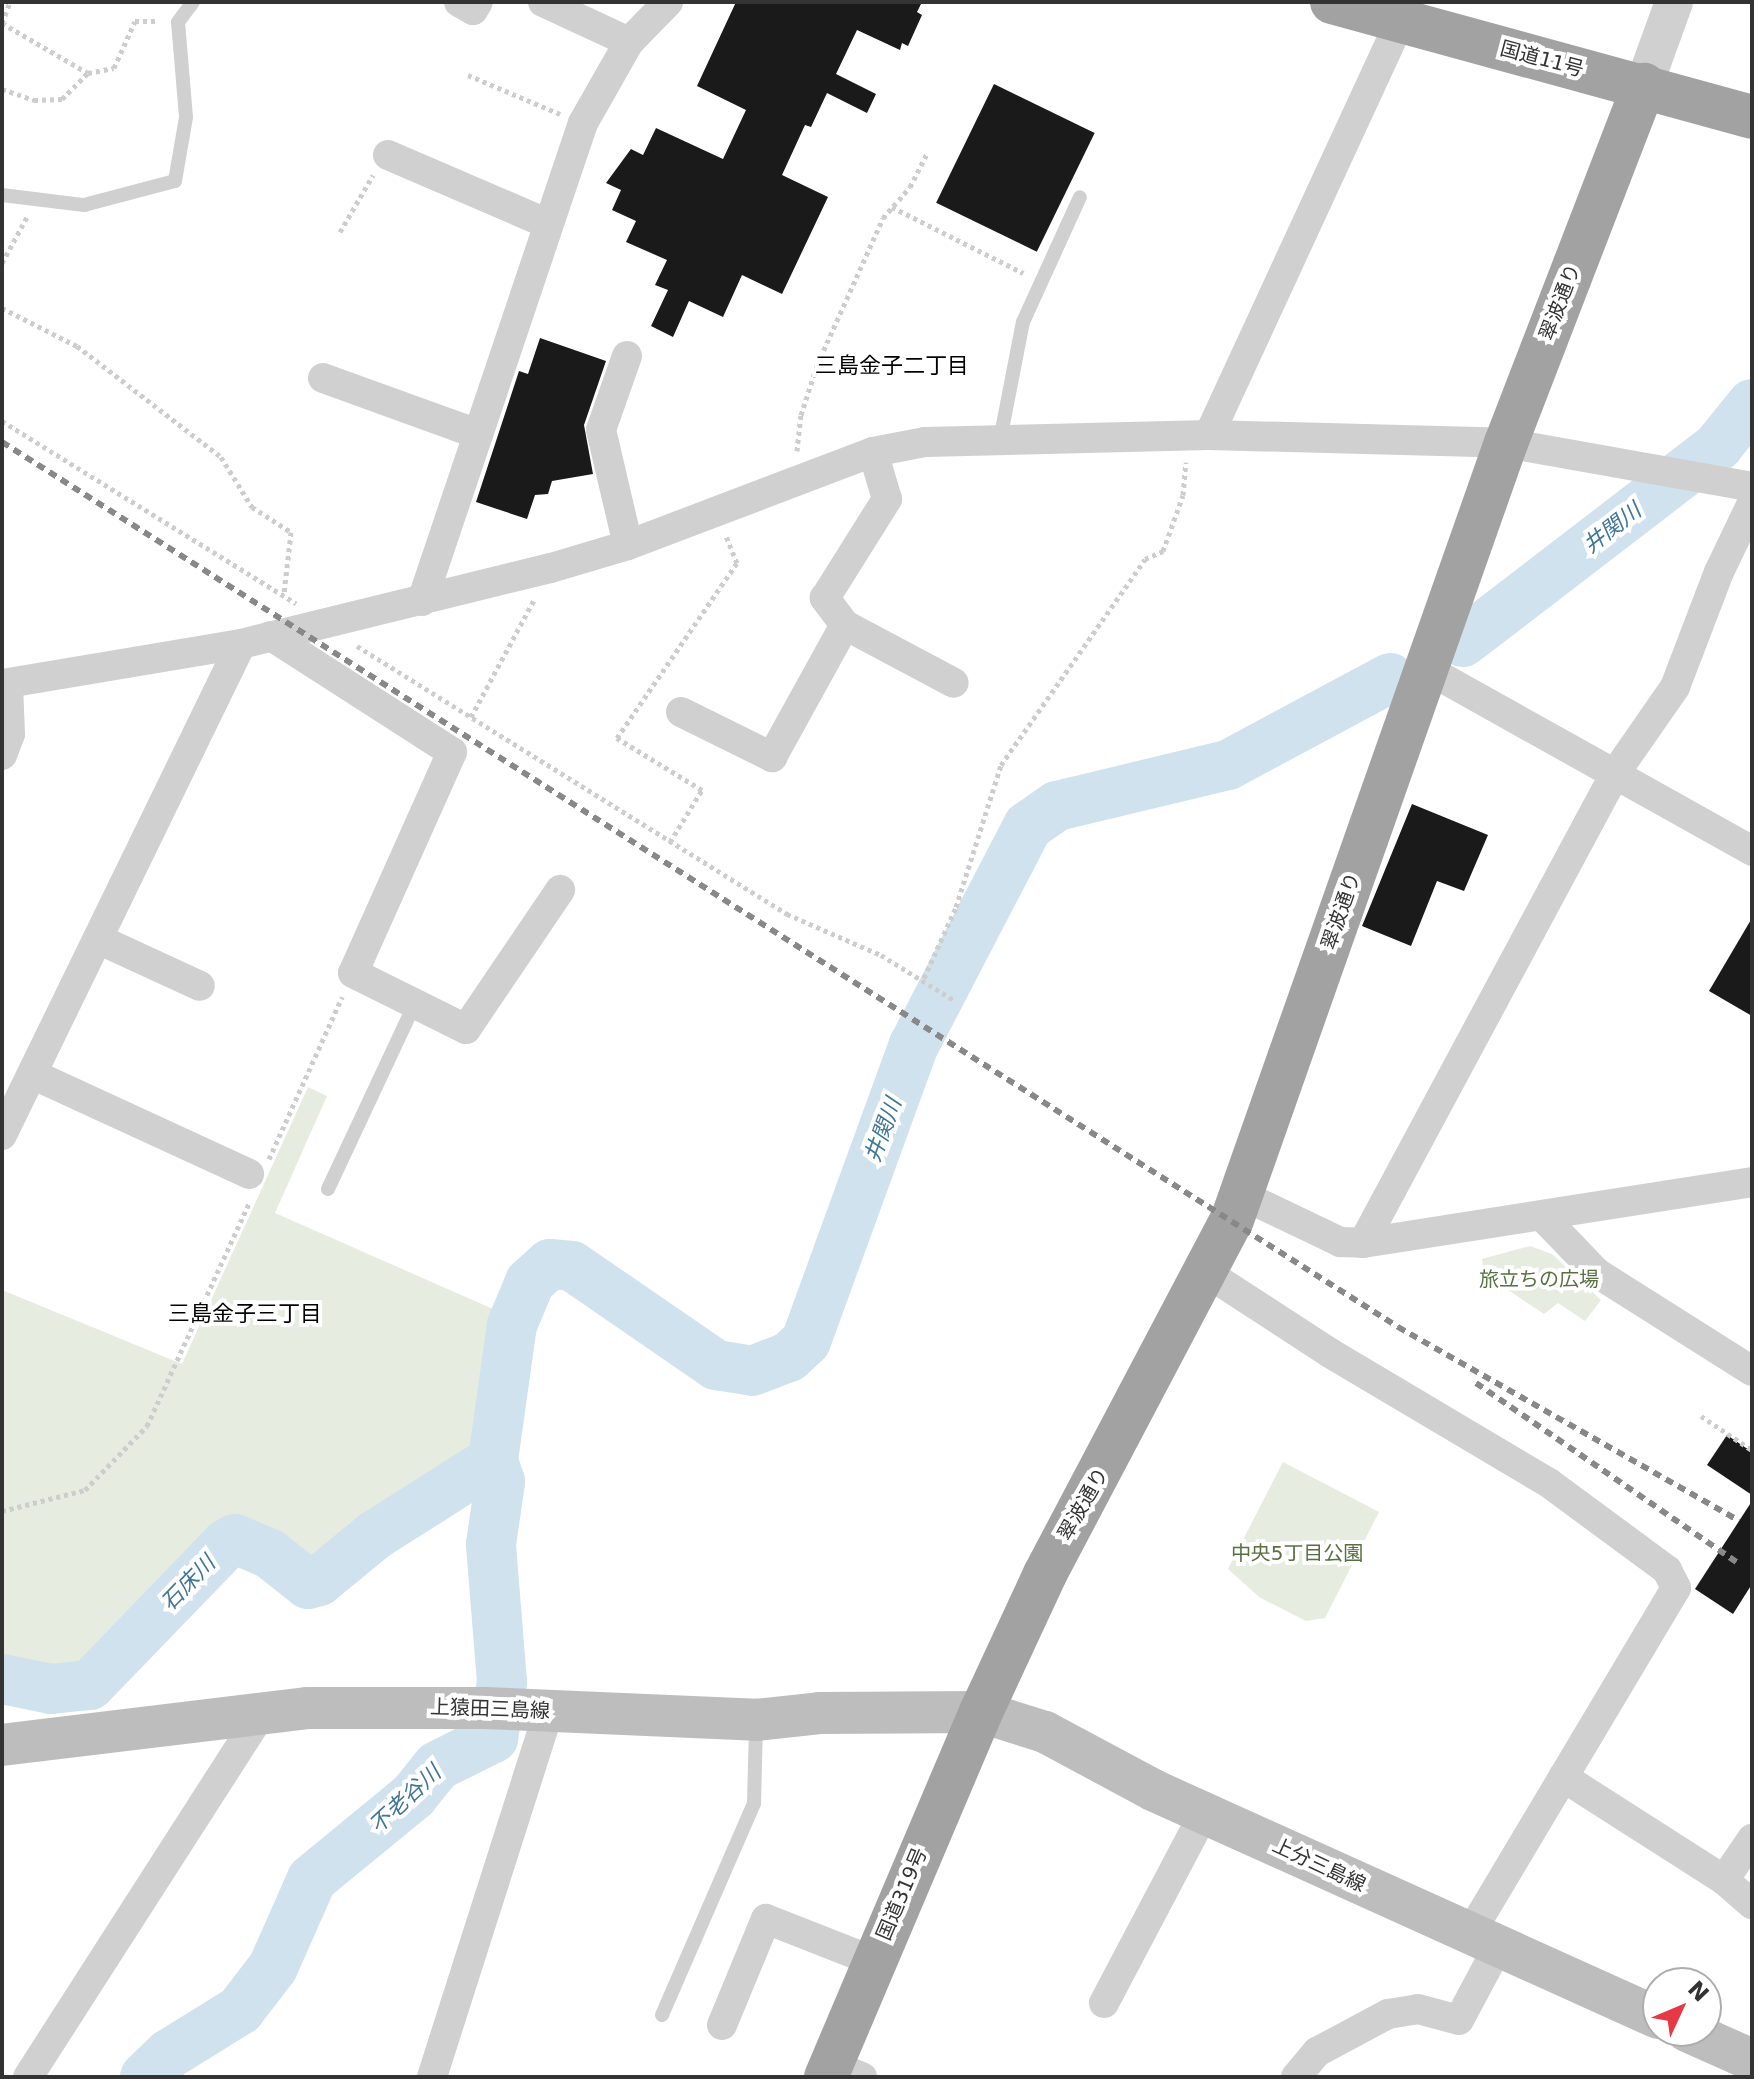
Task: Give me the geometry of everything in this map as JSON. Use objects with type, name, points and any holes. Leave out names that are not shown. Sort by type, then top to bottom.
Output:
[{"type":"highway","name":"国道11号","points":[[1332,2],[1405,12],[1752,117]]},
{"type":"highway","name":"翠波通り","points":[[981,1712],[1070,1525],[1207,1273],[1242,1195],[1506,443],[1644,85]]},
{"type":"highway","name":"国道319号","points":[[840,2073],[873,1961],[981,1712]]},
{"type":"main road","name":"上猿田三島線","points":[[2,1745],[307,1708],[516,1709],[756,1720],[820,1713],[981,1712]]},
{"type":"main road","name":"上分三島線","points":[[981,1712],[1045,1732],[1204,1813],[1642,2011]]},
{"type":"main road","points":[[1722,2047],[1752,2060]]},
{"type":"street","points":[[459,2],[473,10],[478,2]]},
{"type":"street","points":[[543,2],[629,42]]},
{"type":"street","points":[[422,601],[546,223],[583,123],[629,42],[668,2]]},
{"type":"street","points":[[1644,85],[1674,2]]},
{"type":"street","points":[[1198,435],[1405,12]]},
{"type":"street","points":[[388,155],[546,223]]},
{"type":"street","points":[[627,356],[601,430],[628,545]]},
{"type":"street","points":[[323,378],[478,434]]},
{"type":"street","points":[[2,755],[10,734],[5,684],[241,644],[320,621],[422,601],[551,568],[628,545],[873,452],[925,442],[1198,435],[1506,443],[1706,475],[1752,487]]},
{"type":"street","points":[[873,452],[887,499],[825,598],[845,625],[954,683]]},
{"type":"street","points":[[1363,1243],[1616,772],[1675,687],[1719,572],[1752,503]]},
{"type":"street","points":[[681,712],[772,757],[845,625]]},
{"type":"street","points":[[271,636],[452,752],[353,973],[466,1029],[560,890]]},
{"type":"street","points":[[2,1135],[241,644]]},
{"type":"street","points":[[1425,668],[1616,772],[1752,851]]},
{"type":"street","points":[[98,939],[200,986]]},
{"type":"street","points":[[32,1074],[257,1176]]},
{"type":"street","points":[[1242,1195],[1340,1242],[1363,1243],[1752,1182]]},
{"type":"street","points":[[1542,1216],[1597,1273],[1752,1371]]},
{"type":"street","points":[[1207,1273],[1330,1353],[1549,1483],[1667,1570],[1676,1588],[1563,1777],[1484,1941],[1459,2020],[1418,2009],[1388,2014],[1317,2052],[1296,2077]]},
{"type":"street","points":[[432,2077],[516,1709]]},
{"type":"street","points":[[28,2077],[261,1714]]},
{"type":"street","points":[[1563,1777],[1724,1880],[1752,1904]]},
{"type":"street","points":[[1104,2003],[1204,1813]]},
{"type":"street","points":[[1724,1880],[1752,1839]]},
{"type":"street","points":[[722,2025],[766,1919],[873,1961]]},
{"type":"lane","points":[[2,195],[84,205],[175,181],[186,117],[178,22],[193,2]]},
{"type":"lane","points":[[1000,440],[1013,360],[1040,282],[1080,197]]},
{"type":"lane","points":[[328,1189],[414,1005]]},
{"type":"lane","points":[[662,2015],[754,1803],[756,1720]]},
{"type":"path","points":[[10,2],[2,23],[88,73]]},
{"type":"path","points":[[2,89],[34,100],[62,99],[88,73],[114,68],[135,21],[178,22]]},
{"type":"path","points":[[468,75],[583,123]]},
{"type":"path","points":[[806,478],[796,449],[801,415],[817,365],[892,207],[928,152]]},
{"type":"path","points":[[340,232],[388,155]]},
{"type":"path","points":[[2,263],[37,199]]},
{"type":"path","points":[[892,207],[1040,282]]},
{"type":"path","points":[[2,308],[77,346],[221,457],[252,507],[291,532],[284,593]]},
{"type":"path","points":[[2,421],[271,592],[284,593],[320,621],[787,914],[924,978],[955,1001]]},
{"type":"path","points":[[924,978],[956,907],[1001,765],[1145,559],[1163,551],[1183,495],[1198,435]]},
{"type":"path","points":[[471,717],[551,568]]},
{"type":"path","points":[[2,1511],[85,1490],[147,1426],[257,1176],[353,973]]},
{"type":"path","points":[[1701,1416],[1752,1450]]},
{"type":"green space","points":[[308,1087],[327,1096],[275,1213],[502,1313],[479,1455],[403,1505],[327,1569],[312,1572],[240,1531],[216,1534],[85,1674],[59,1680],[2,1670],[2,1290],[182,1364]]},
{"type":"green space","name":"旅立ちの広場","points":[[1530,1246],[1552,1254],[1601,1300],[1585,1321],[1558,1303],[1544,1314],[1484,1274],[1482,1259]]},
{"type":"green space","name":"中央5丁目公園","points":[[1283,1462],[1379,1512],[1325,1618],[1306,1621],[1259,1597],[1228,1569]]},
{"type":"building","points":[[736,2],[922,2],[917,12],[922,15],[908,46],[902,43],[900,50],[857,30],[836,74],[876,94],[867,113],[827,93],[811,127],[805,125],[782,175],[828,197],[782,294],[742,275],[723,317],[689,301],[673,337],[651,326],[668,290],[655,285],[667,260],[626,242],[636,221],[612,210],[621,190],[606,183],[631,149],[643,155],[656,128],[723,159],[746,110],[697,86]]},
{"type":"building","points":[[994,84],[1095,133],[1037,252],[936,203]]},
{"type":"building","points":[[540,338],[606,361],[584,425],[593,474],[552,481],[548,494],[535,495],[527,519],[476,502],[519,371],[528,374]]},
{"type":"building","points":[[1412,804],[1488,835],[1464,891],[1437,881],[1411,946],[1362,926]]},
{"type":"building","points":[[1752,918],[1752,1016],[1709,991]]},
{"type":"building","points":[[1727,1435],[1752,1452],[1752,1495],[1707,1465]]},
{"type":"building","points":[[1752,1501],[1752,1584],[1733,1614],[1695,1589]]},
{"type":"waterway","name":"井関川","points":[[1463,642],[1718,446],[1752,404]]},
{"type":"waterway","name":"井関川","points":[[145,2077],[169,2054],[240,2010],[273,1967],[312,1879],[413,1796],[437,1766],[493,1738],[502,1682],[491,1544],[500,1482],[493,1460],[512,1325],[530,1282],[550,1264],[572,1266],[716,1365],[752,1371],[789,1357],[806,1341],[914,1045],[1028,826],[1057,806],[1228,765],[1390,678]]},
{"type":"waterway","name":"石床川","points":[[2,1679],[51,1689],[90,1685],[226,1544],[235,1539],[270,1554],[308,1584],[319,1581],[375,1535],[493,1460]]},
{"type":"railway","points":[[2,442],[1398,1327],[1739,1521]]},
{"type":"railway","points":[[1476,1383],[1736,1562]]},
{"type":"district","name":"三島金子二丁目","points":[[892,366]]},
{"type":"district","name":"三島金子三丁目","points":[[245,1314]]},
{"type":"water label","name":"不老谷川","points":[[405,1799]]}]
